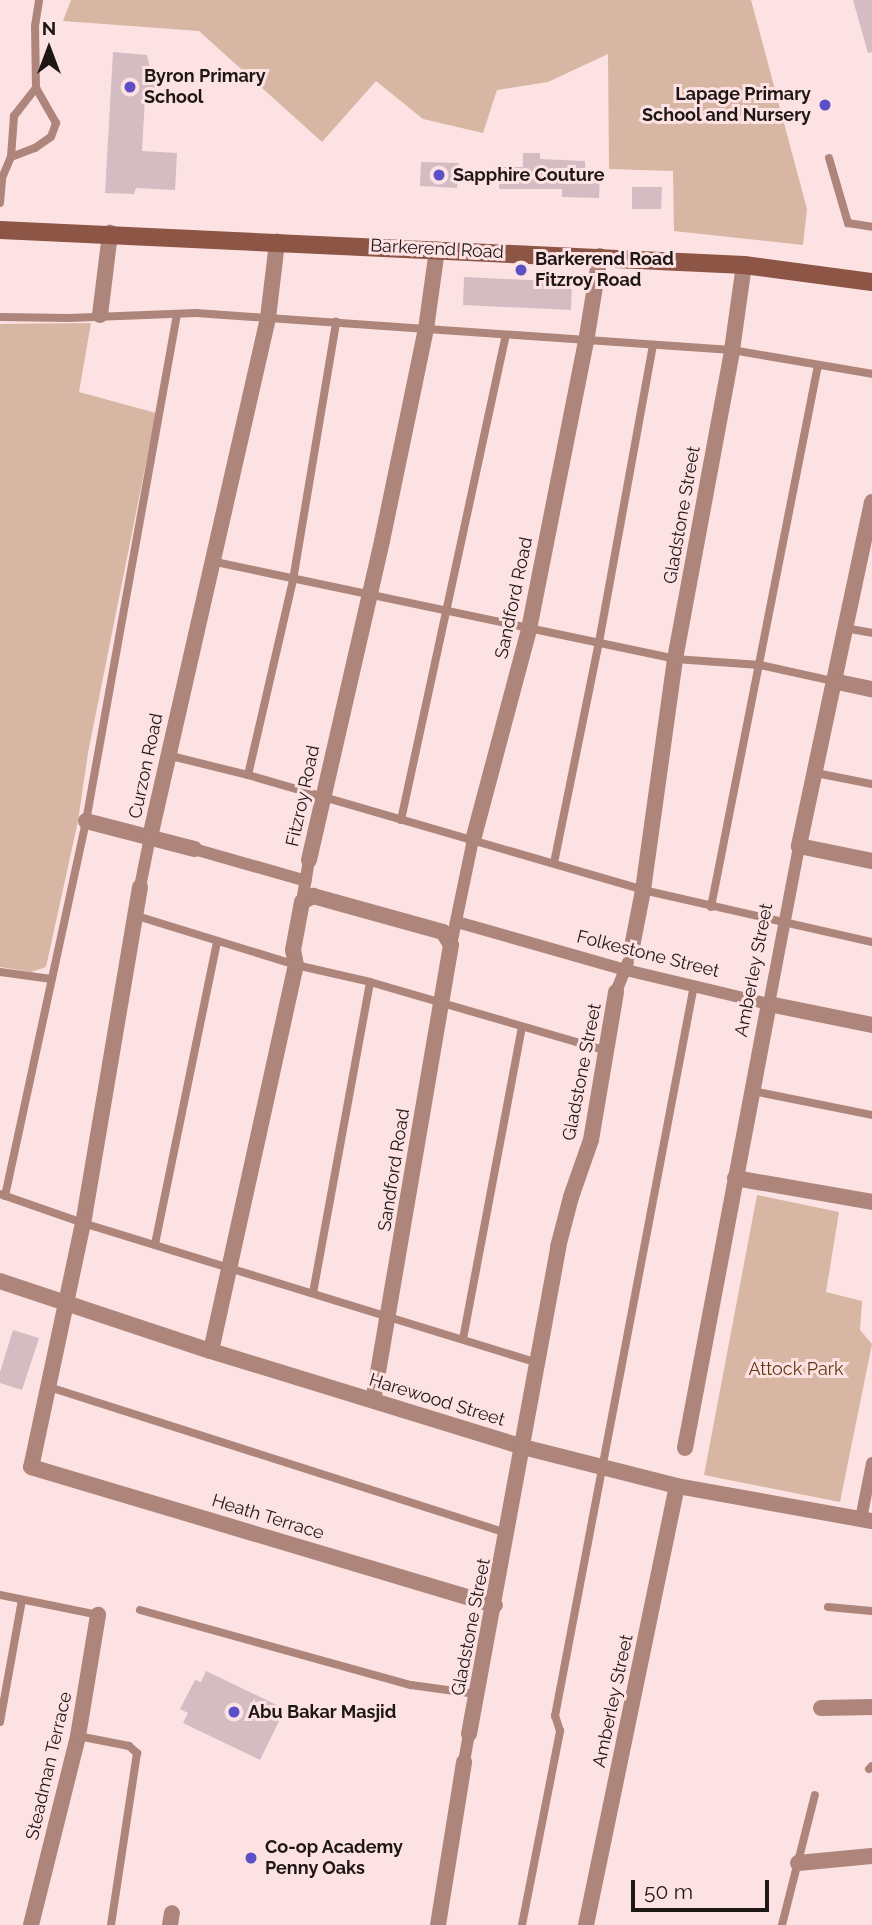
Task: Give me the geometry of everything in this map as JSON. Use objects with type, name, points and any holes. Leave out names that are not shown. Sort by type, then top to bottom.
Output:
[{"type":"main road","name":"Barkerend Road","points":[[0,230],[600,256],[744,265],[872,282]]},
{"type":"street","points":[[100,315],[110,233]]},
{"type":"street","name":"Curzon Road","points":[[31,1466],[83,1223],[150,837],[268,318],[277,242]]},
{"type":"street","name":"Fitzroy Road","points":[[211,1351],[296,965],[293,950],[321,796],[369,596],[426,330],[437,250]]},
{"type":"street","name":"Sandford Road","points":[[373,1399],[390,1316],[440,1004],[447,939],[457,922],[473,841],[529,629],[586,342],[600,256]]},
{"type":"street","name":"Gladstone Street","points":[[438,1925],[464,1762],[508,1534],[558,1247],[571,1197],[591,1140],[604,1050],[616,992],[631,952],[643,890],[675,659],[732,350],[744,265]]},
{"type":"street","name":"Amberley Street","points":[[685,1448],[782,923],[816,774],[845,628],[865,565],[872,502]]},
{"type":"street","points":[[833,681],[872,690]]},
{"type":"street","points":[[86,821],[306,881]]},
{"type":"street","points":[[799,846],[872,861]]},
{"type":"street","points":[[302,902],[313,897],[447,939]]},
{"type":"street","name":"Folkestone Street","points":[[457,922],[626,970],[872,1025]]},
{"type":"street","points":[[735,1178],[872,1202]]},
{"type":"street","name":"Harewood Street","points":[[0,1281],[68,1301],[211,1351],[523,1447],[677,1486],[867,1520]]},
{"type":"street","points":[[867,1520],[872,1463]]},
{"type":"street","name":"Heath Terrace","points":[[31,1466],[495,1605]]},
{"type":"street","name":"Amberley Street","points":[[586,1925],[677,1486]]},
{"type":"street","name":"Steadman Terrace","points":[[31,1925],[78,1736],[98,1615]]},
{"type":"street","points":[[821,1708],[872,1707]]},
{"type":"street","points":[[798,1863],[872,1856]]},
{"type":"lane","points":[[11,157],[35,148],[51,137],[56,123],[36,88],[35,26],[39,0]]},
{"type":"lane","points":[[0,203],[2,178],[11,157],[14,116],[36,88]]},
{"type":"lane","points":[[829,158],[848,223],[872,227]]},
{"type":"lane","points":[[177,314],[86,821],[3,1195],[83,1223],[538,1363]]},
{"type":"lane","points":[[0,317],[177,314],[336,322],[586,342],[732,350],[872,374]]},
{"type":"lane","points":[[248,775],[293,580],[336,322]]},
{"type":"lane","points":[[401,820],[506,336]]},
{"type":"lane","points":[[554,863],[599,642],[653,345]]},
{"type":"lane","points":[[711,907],[818,365]]},
{"type":"lane","points":[[211,561],[675,659],[760,665],[833,681]]},
{"type":"lane","points":[[845,628],[872,633]]},
{"type":"lane","points":[[167,755],[248,775],[643,890],[872,942]]},
{"type":"lane","points":[[816,774],[872,784]]},
{"type":"lane","points":[[137,916],[296,965],[370,982],[604,1050]]},
{"type":"lane","points":[[155,1244],[217,942]]},
{"type":"lane","points":[[0,972],[52,979]]},
{"type":"lane","points":[[313,1293],[370,982]]},
{"type":"lane","points":[[522,1925],[560,1731],[555,1716],[694,985]]},
{"type":"lane","points":[[463,1339],[522,1028]]},
{"type":"lane","points":[[750,1090],[872,1115]]},
{"type":"lane","points":[[49,1388],[508,1534]]},
{"type":"lane","points":[[0,1595],[98,1615]]},
{"type":"lane","points":[[0,1722],[22,1600]]},
{"type":"lane","points":[[828,1606],[872,1611]]},
{"type":"lane","points":[[140,1610],[411,1685],[477,1694]]},
{"type":"lane","points":[[78,1736],[129,1746],[137,1753],[111,1925]]},
{"type":"lane","points":[[782,1925],[815,1796]]},
{"type":"green space","points":[[71,0],[751,0],[807,209],[803,245],[674,231],[673,171],[609,169],[608,54],[548,82],[497,90],[483,133],[423,119],[376,81],[322,142],[199,31],[63,21]]},
{"type":"green space","points":[[91,323],[79,392],[156,413],[88,753],[78,821],[46,967],[31,972],[0,967],[0,324]]},
{"type":"green space","name":"Attock Park","points":[[757,1195],[839,1212],[826,1292],[862,1301],[860,1330],[872,1344],[840,1502],[704,1475]]},
{"type":"building","points":[[853,0],[872,0],[872,52],[868,53]]},
{"type":"building","points":[[113,52],[147,55],[150,68],[156,70],[154,98],[145,97],[142,151],[177,153],[175,190],[136,188],[134,194],[105,193]]},
{"type":"building","points":[[523,153],[540,153],[540,159],[585,161],[585,171],[600,171],[599,198],[562,197],[562,189],[499,189],[499,167],[523,167]]},
{"type":"building","name":"Sapphire Couture","points":[[421,162],[459,163],[457,188],[420,186]]},
{"type":"building","points":[[632,187],[662,187],[661,209],[632,209]]},
{"type":"building","points":[[464,277],[572,282],[571,310],[463,305]]},
{"type":"building","points":[[13,1330],[39,1338],[22,1390],[0,1383],[0,1372]]},
{"type":"building","name":"Abu Bakar Masjid","points":[[206,1671],[285,1709],[260,1760],[183,1723],[188,1713],[180,1709],[195,1680],[201,1682]]},
{"type":"place","name":"Byron Primary School","points":[[130,87]]},
{"type":"place","name":"Lapage Primary School and Nursery","points":[[825,105]]},
{"type":"place","name":"Sapphire Couture","points":[[439,175]]},
{"type":"place","name":"Barkerend Road Fitzroy Road","points":[[521,270]]},
{"type":"place","name":"Abu Bakar Masjid","points":[[234,1712]]},
{"type":"place","name":"Co-op Academy Penny Oaks","points":[[251,1858]]}]
